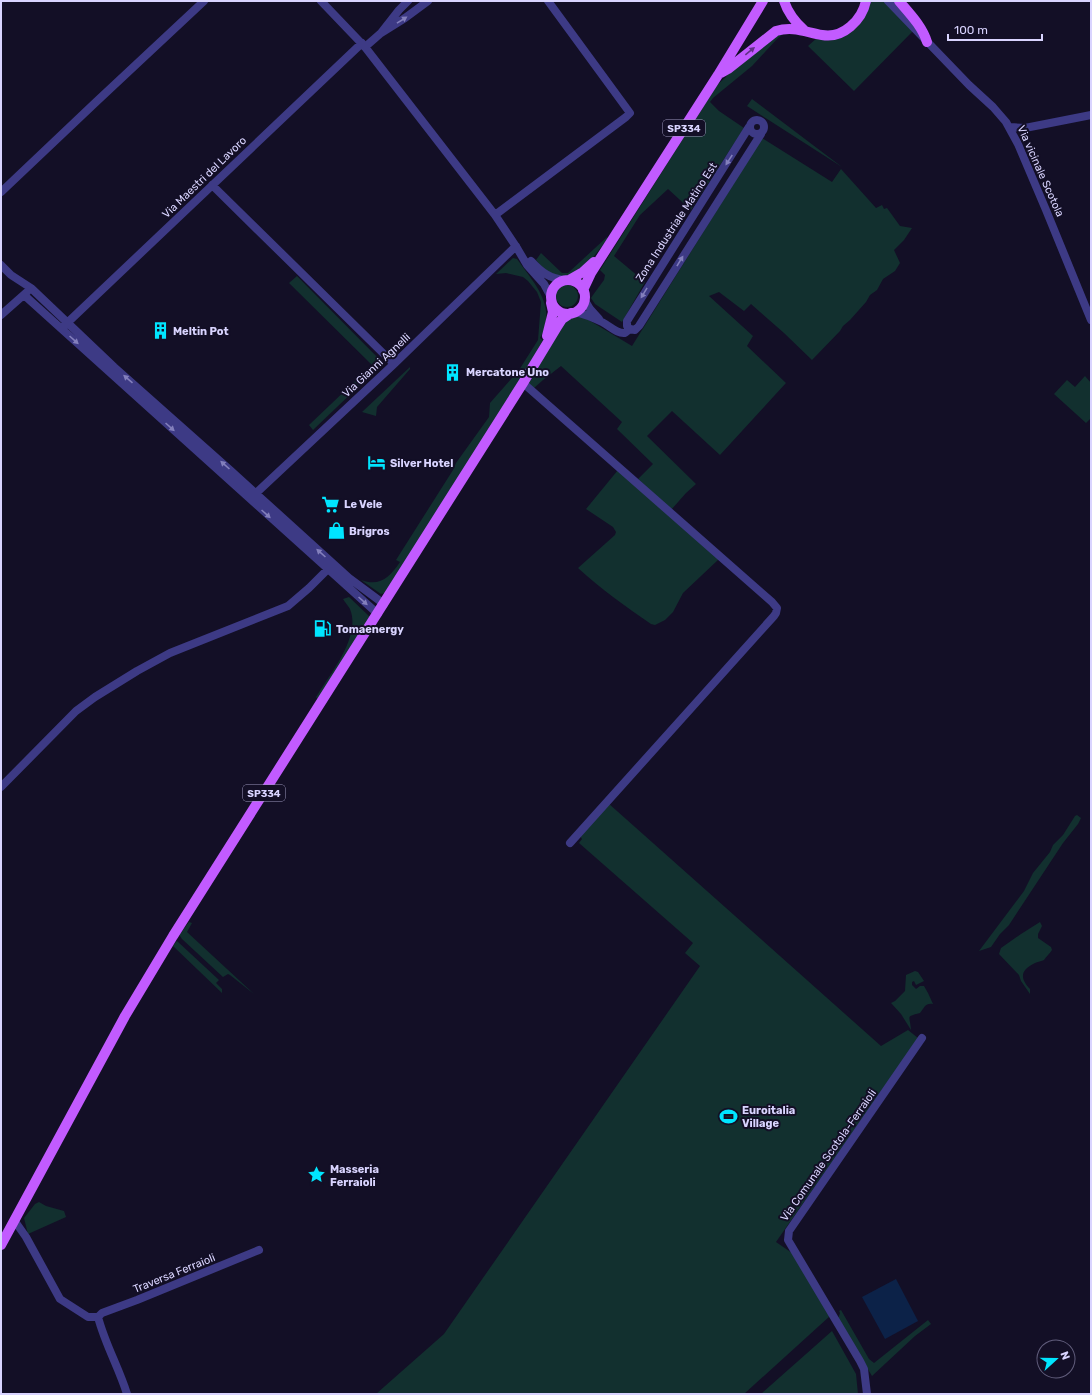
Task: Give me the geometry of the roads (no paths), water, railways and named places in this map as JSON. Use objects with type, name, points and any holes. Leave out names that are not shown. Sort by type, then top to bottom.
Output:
[{"type":"main road","name":"SP334","points":[[1,1244],[129,1010],[173,936],[378,614],[562,319],[581,307],[588,279],[718,75],[763,1]]},
{"type":"main road","points":[[784,1],[791,16],[804,30]]},
{"type":"main road","points":[[718,75],[728,70],[776,31],[796,28],[823,36],[835,34],[844,30],[857,21],[865,7],[866,1]]},
{"type":"main road","points":[[899,1],[924,32],[927,42]]},
{"type":"main road","name":"SP334","points":[[542,350],[552,319],[553,312],[551,299],[554,286],[557,283],[583,272],[604,253]]},
{"type":"main road","points":[[567,280],[578,283],[584,295]]},
{"type":"main road","points":[[551,299],[557,310],[565,314],[573,313]]},
{"type":"street","points":[[1,192],[204,1]]},
{"type":"street","points":[[320,1],[363,45],[495,215],[517,247],[524,261],[544,284],[551,299]]},
{"type":"street","points":[[381,33],[408,1]]},
{"type":"street","points":[[381,33],[428,1]]},
{"type":"street","points":[[495,215],[626,118],[630,113],[548,1]]},
{"type":"street","name":"Via vicinale Scotola","points":[[888,1],[969,85],[993,107],[1010,127],[1091,320]]},
{"type":"street","name":"Via Maestri del Lavoro","points":[[62,329],[212,185],[363,45],[381,33]]},
{"type":"street","points":[[1010,127],[1025,128],[1091,115]]},
{"type":"street","points":[[584,295],[590,309],[602,322],[619,333],[625,333],[630,329],[635,330],[764,131],[764,127],[760,121],[754,121],[749,127],[750,130],[754,135],[761,134]]},
{"type":"street","name":"Zona Industriale Matino Est","points":[[630,329],[627,326],[627,320],[749,127]]},
{"type":"street","points":[[714,184],[724,191]]},
{"type":"street","points":[[212,185],[394,364]]},
{"type":"street","points":[[517,247],[543,273],[556,279],[567,280]]},
{"type":"street","name":"Via Gianni Agnelli","points":[[250,499],[517,247]]},
{"type":"street","points":[[1,265],[11,275]]},
{"type":"street","points":[[660,268],[672,275]]},
{"type":"street","points":[[1,270],[30,288],[114,366],[256,493],[302,541],[378,614]]},
{"type":"street","points":[[1,315],[30,288]]},
{"type":"street","points":[[24,295],[250,499],[302,541]]},
{"type":"street","points":[[573,313],[602,322]]},
{"type":"street","points":[[523,383],[777,608],[774,616],[570,843]]},
{"type":"street","points":[[330,567],[349,578],[384,604]]},
{"type":"street","points":[[1,787],[76,711],[95,697],[170,653],[288,606],[330,567]]},
{"type":"street","name":"Via Comunale Scotola-Ferraioli","points":[[867,1394],[864,1369],[788,1240],[789,1231],[922,1038]]},
{"type":"street","points":[[14,1220],[26,1236],[60,1299],[88,1317],[98,1317],[101,1328],[121,1374],[127,1394]]},
{"type":"street","name":"Traversa Ferraioli","points":[[98,1317],[102,1313],[259,1250]]},
{"type":"water","points":[[896,1279],[918,1321],[885,1339],[862,1297]]},
{"type":"place","name":"Meltin Pot","points":[[160,331]]},
{"type":"place","name":"Mercatone Uno","points":[[453,372]]},
{"type":"place","name":"Silver Hotel","points":[[377,463]]},
{"type":"place","name":"Le Vele","points":[[331,504]]},
{"type":"place","name":"Brigros","points":[[336,531]]},
{"type":"place","name":"Tomaenergy","points":[[323,629]]},
{"type":"place","name":"Euroitalia Village","points":[[729,1116]]},
{"type":"place","name":"Masseria Ferraioli","points":[[317,1175]]}]
